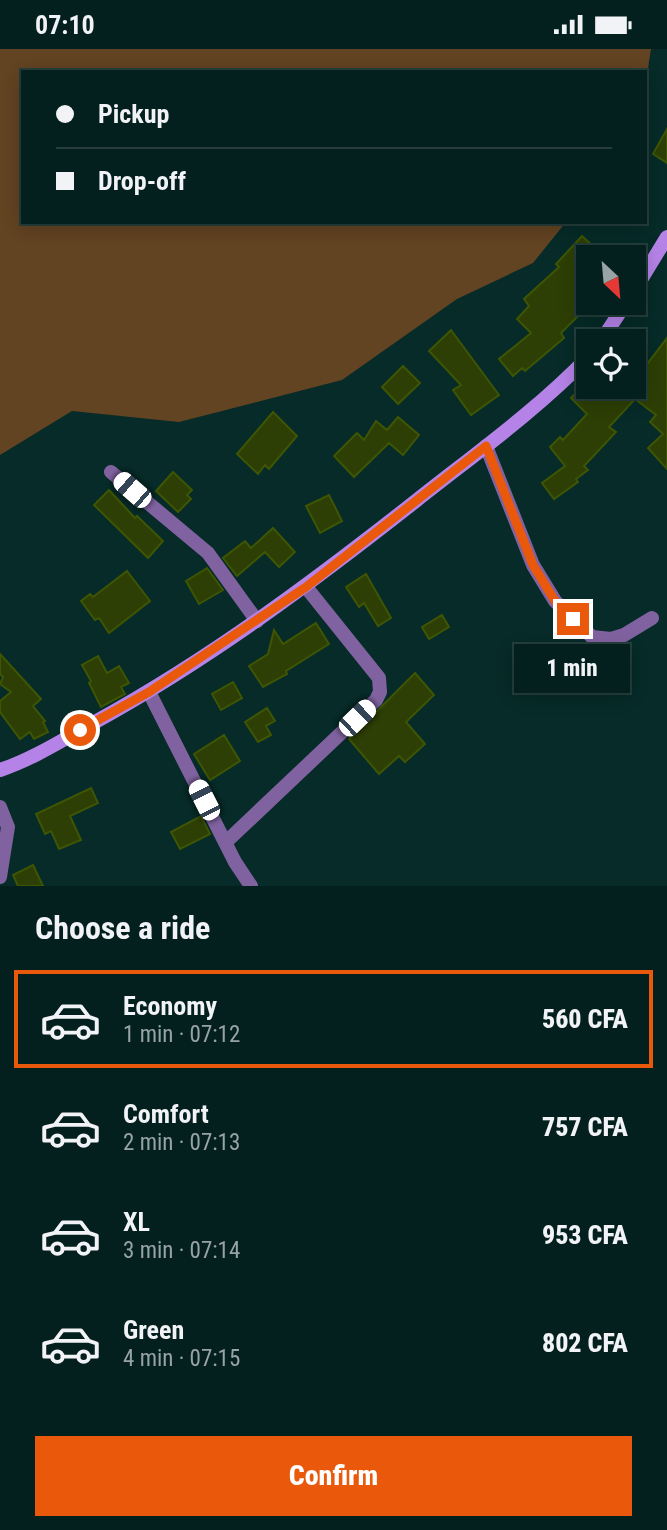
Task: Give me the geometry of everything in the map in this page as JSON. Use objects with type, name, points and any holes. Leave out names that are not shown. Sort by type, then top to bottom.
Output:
[{"type":"main road","points":[[646,271],[667,237]]},
{"type":"main road","points":[[0,770],[34,755],[149,692],[306,587],[486,446],[576,370]]},
{"type":"street","points":[[486,446],[533,565],[555,601],[592,637],[611,639],[624,635],[652,618]]},
{"type":"street","points":[[111,472],[208,553],[257,621]]},
{"type":"street","points":[[226,842],[376,700],[380,692],[379,678],[306,587]]},
{"type":"street","points":[[149,692],[251,886]]},
{"type":"street","points":[[0,807],[8,827],[0,877]]},
{"type":"shaded area","points":[[0,49],[651,49],[647,75],[647,70],[21,70],[21,224],[564,224],[533,263],[457,299],[342,380],[179,422],[72,411],[0,455]]},
{"type":"building","points":[[667,129],[667,163],[653,154]]},
{"type":"building","points":[[582,236],[592,245],[576,245],[576,315],[579,315],[561,333],[564,338],[525,371],[522,368],[513,376],[499,359],[531,333],[517,319],[529,306],[524,299],[559,267],[556,264]]},
{"type":"building","points":[[451,330],[499,395],[471,415],[453,390],[461,385],[429,351]]},
{"type":"building","points":[[667,338],[667,469],[648,448],[663,434],[650,422],[656,415],[635,399],[646,399],[646,365]]},
{"type":"building","points":[[403,366],[420,383],[398,404],[382,387]]},
{"type":"building","points":[[576,393],[576,399],[635,399],[609,427],[616,432],[584,466],[588,470],[576,479],[578,482],[554,499],[542,483],[565,466],[550,447],[560,437],[563,440],[587,414],[571,398]]},
{"type":"building","points":[[273,412],[297,436],[269,469],[265,465],[258,474],[237,454]]},
{"type":"building","points":[[398,417],[419,435],[403,455],[389,443],[354,477],[334,456],[357,433],[364,440],[376,421],[387,430]]},
{"type":"building","points":[[173,472],[192,490],[187,495],[191,499],[178,512],[156,491]]},
{"type":"building","points":[[109,490],[135,518],[137,516],[163,541],[148,558],[94,505]]},
{"type":"building","points":[[329,495],[342,521],[320,533],[306,506]]},
{"type":"building","points":[[273,528],[295,552],[279,567],[265,552],[237,576],[223,558],[245,541],[251,548]]},
{"type":"building","points":[[207,568],[223,590],[199,604],[186,581]]},
{"type":"building","points":[[127,571],[150,601],[109,633],[99,618],[95,620],[81,601],[90,594],[93,597]]},
{"type":"building","points":[[366,574],[391,618],[378,626],[364,603],[359,607],[346,587]]},
{"type":"building","points":[[442,615],[449,627],[429,639],[422,627]]},
{"type":"building","points":[[316,623],[329,644],[286,671],[287,674],[263,687],[249,666],[268,654],[274,630],[283,644]]},
{"type":"building","points":[[0,654],[41,699],[33,706],[45,721],[43,722],[48,732],[34,739],[30,732],[20,739],[0,712],[0,701],[11,692],[0,684],[3,677],[0,674]]},
{"type":"building","points":[[98,656],[107,673],[119,666],[129,683],[121,687],[125,694],[101,707],[82,665]]},
{"type":"building","points":[[415,673],[434,695],[406,722],[425,744],[405,762],[399,756],[379,774],[349,739]]},
{"type":"building","points":[[233,682],[242,698],[221,710],[212,694]]},
{"type":"building","points":[[267,708],[275,721],[266,726],[271,735],[258,742],[245,722]]},
{"type":"building","points":[[224,735],[240,761],[210,780],[194,754]]},
{"type":"building","points":[[91,788],[98,803],[70,816],[81,840],[59,849],[51,831],[45,834],[36,814]]},
{"type":"building","points":[[201,816],[210,834],[180,849],[171,832]]},
{"type":"building","points":[[33,865],[43,886],[18,886],[13,875]]},
{"type":"route","points":[[80,730],[149,692],[306,587],[486,446],[533,565],[555,601],[573,619]]}]
